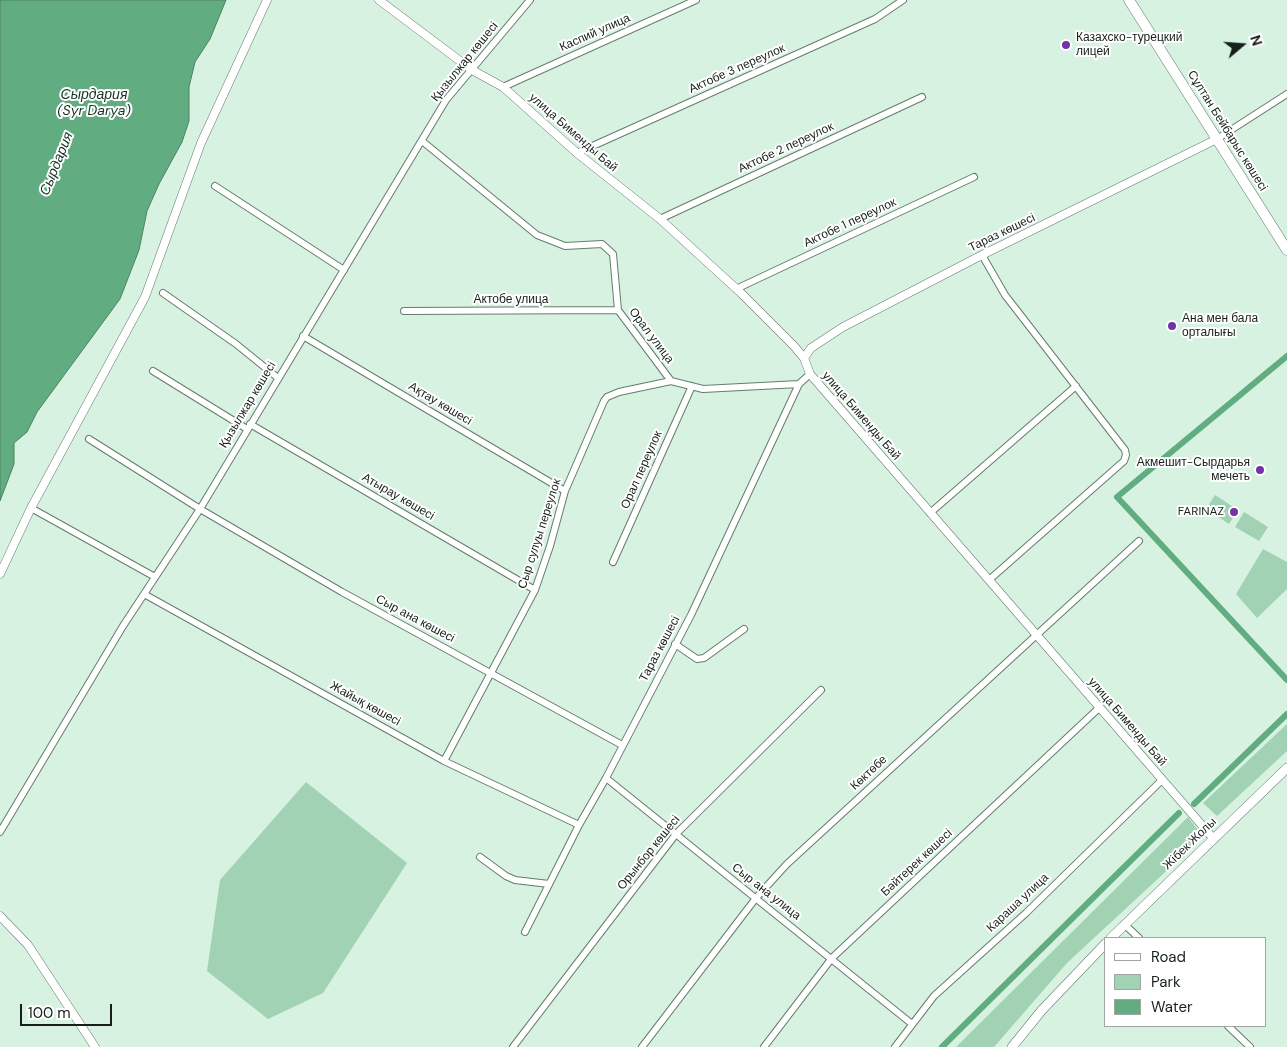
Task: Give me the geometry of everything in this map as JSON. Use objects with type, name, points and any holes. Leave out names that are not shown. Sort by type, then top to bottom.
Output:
[{"type":"main road","name":"Сұлтан Бейбарыс көшесі","points":[[1130,0],[1287,250]]},
{"type":"main road","name":"Жібек Жолы","points":[[1112,937],[1287,768]]},
{"type":"main road","points":[[1012,1047],[1042,1010],[1104,946]]},
{"type":"street","points":[[0,574],[31,508],[148,290],[201,143],[267,0]]},
{"type":"street","name":"улица Бименды Бай","points":[[379,0],[472,70],[503,87],[577,153],[660,219],[736,289],[804,358],[810,374],[1213,838]]},
{"type":"street","name":"Қызылжар көшесі","points":[[0,832],[123,626],[200,509],[446,100],[530,0]]},
{"type":"street","name":"Каспий улица","points":[[503,87],[696,0]]},
{"type":"street","name":"Актобе 3 переулок","points":[[577,153],[875,19],[903,0]]},
{"type":"street","points":[[1217,139],[1287,94]]},
{"type":"street","name":"Актобе 2 переулок","points":[[660,219],[922,96]]},
{"type":"street","name":"Тараз көшесі","points":[[804,358],[811,348],[843,327],[982,255],[1217,139]]},
{"type":"street","name":"Орал улица","points":[[422,141],[537,235],[565,246],[602,244],[613,254],[618,310],[671,381],[704,389],[799,384]]},
{"type":"street","name":"Актобе 1 переулок","points":[[736,289],[974,177]]},
{"type":"street","points":[[216,186],[344,270]]},
{"type":"street","points":[[982,255],[1005,295],[1125,450],[1124,461],[989,580]]},
{"type":"street","points":[[163,293],[236,344],[278,378]]},
{"type":"street","name":"Актобе улица","points":[[404,311],[618,310]]},
{"type":"street","name":"Ақтау көшесі","points":[[303,336],[565,491]]},
{"type":"street","name":"Атырау көшесі","points":[[153,371],[535,590]]},
{"type":"street","name":"Тараз көшесі","points":[[525,932],[579,825],[606,778],[676,644],[799,384],[810,374]]},
{"type":"street","name":"Сыр сулуы переулок","points":[[444,761],[535,590],[550,546],[565,491],[607,397],[619,392],[671,381]]},
{"type":"street","name":"Орал переулок","points":[[613,562],[692,386]]},
{"type":"street","points":[[930,513],[1076,386]]},
{"type":"street","name":"Сыр ана көшесі","points":[[89,439],[200,509],[342,592],[622,745]]},
{"type":"street","points":[[31,508],[154,577]]},
{"type":"street","name":"Көктөбе","points":[[642,1047],[756,898],[787,864],[1138,541]]},
{"type":"street","name":"Жайық көшесі","points":[[144,594],[444,761],[579,825]]},
{"type":"street","points":[[676,644],[698,659],[704,658],[744,630]]},
{"type":"street","name":"Орынбор көшесі","points":[[513,1047],[676,834],[821,690]]},
{"type":"street","name":"Бәйтерек көшесі","points":[[764,1047],[832,958],[1099,708]]},
{"type":"street","name":"Сыр ана улица","points":[[606,778],[912,1024]]},
{"type":"street","name":"Караша улица","points":[[895,1047],[934,996],[1026,913],[1162,780]]},
{"type":"street","points":[[480,857],[506,876],[515,880],[549,884]]},
{"type":"street","points":[[0,916],[28,945],[95,1047]]},
{"type":"street","points":[[1124,924],[1138,937]]},
{"type":"street","points":[[1229,1027],[1250,1047]]},
{"type":"green space","points":[[1215,495],[1238,510],[1229,524],[1206,509]]},
{"type":"green space","points":[[1244,512],[1268,527],[1259,541],[1235,527]]},
{"type":"green space","points":[[1263,549],[1287,562],[1287,589],[1257,618],[1236,594]]},
{"type":"green space","points":[[1287,724],[1287,751],[1217,816],[1203,803]]},
{"type":"green space","points":[[306,782],[407,863],[323,993],[268,1019],[207,971],[220,880]]},
{"type":"green space","points":[[1188,817],[1203,837],[1067,963],[994,1047],[956,1047]]},
{"type":"water","name":"Сырдария (Syr Darya)","points":[[0,0],[226,0],[210,39],[195,62],[189,87],[189,121],[182,142],[159,184],[147,211],[139,250],[120,299],[37,412],[27,432],[14,443],[14,464],[0,501]]},
{"type":"waterway","points":[[1287,356],[1117,497],[1287,680]]},
{"type":"waterway","points":[[1194,804],[1287,714]]},
{"type":"waterway","points":[[942,1047],[1179,813]]},
{"type":"place","name":"Казахско-турецкий лицей","points":[[1066,45]]},
{"type":"place","name":"Ана мен бала орталығы","points":[[1172,326]]},
{"type":"place","name":"Акмешит-Сырдарья мечеть","points":[[1260,470]]},
{"type":"place","name":"FARINAZ","points":[[1234,512]]},
{"type":"water label","name":"Сырдария","points":[[57,164]]}]
